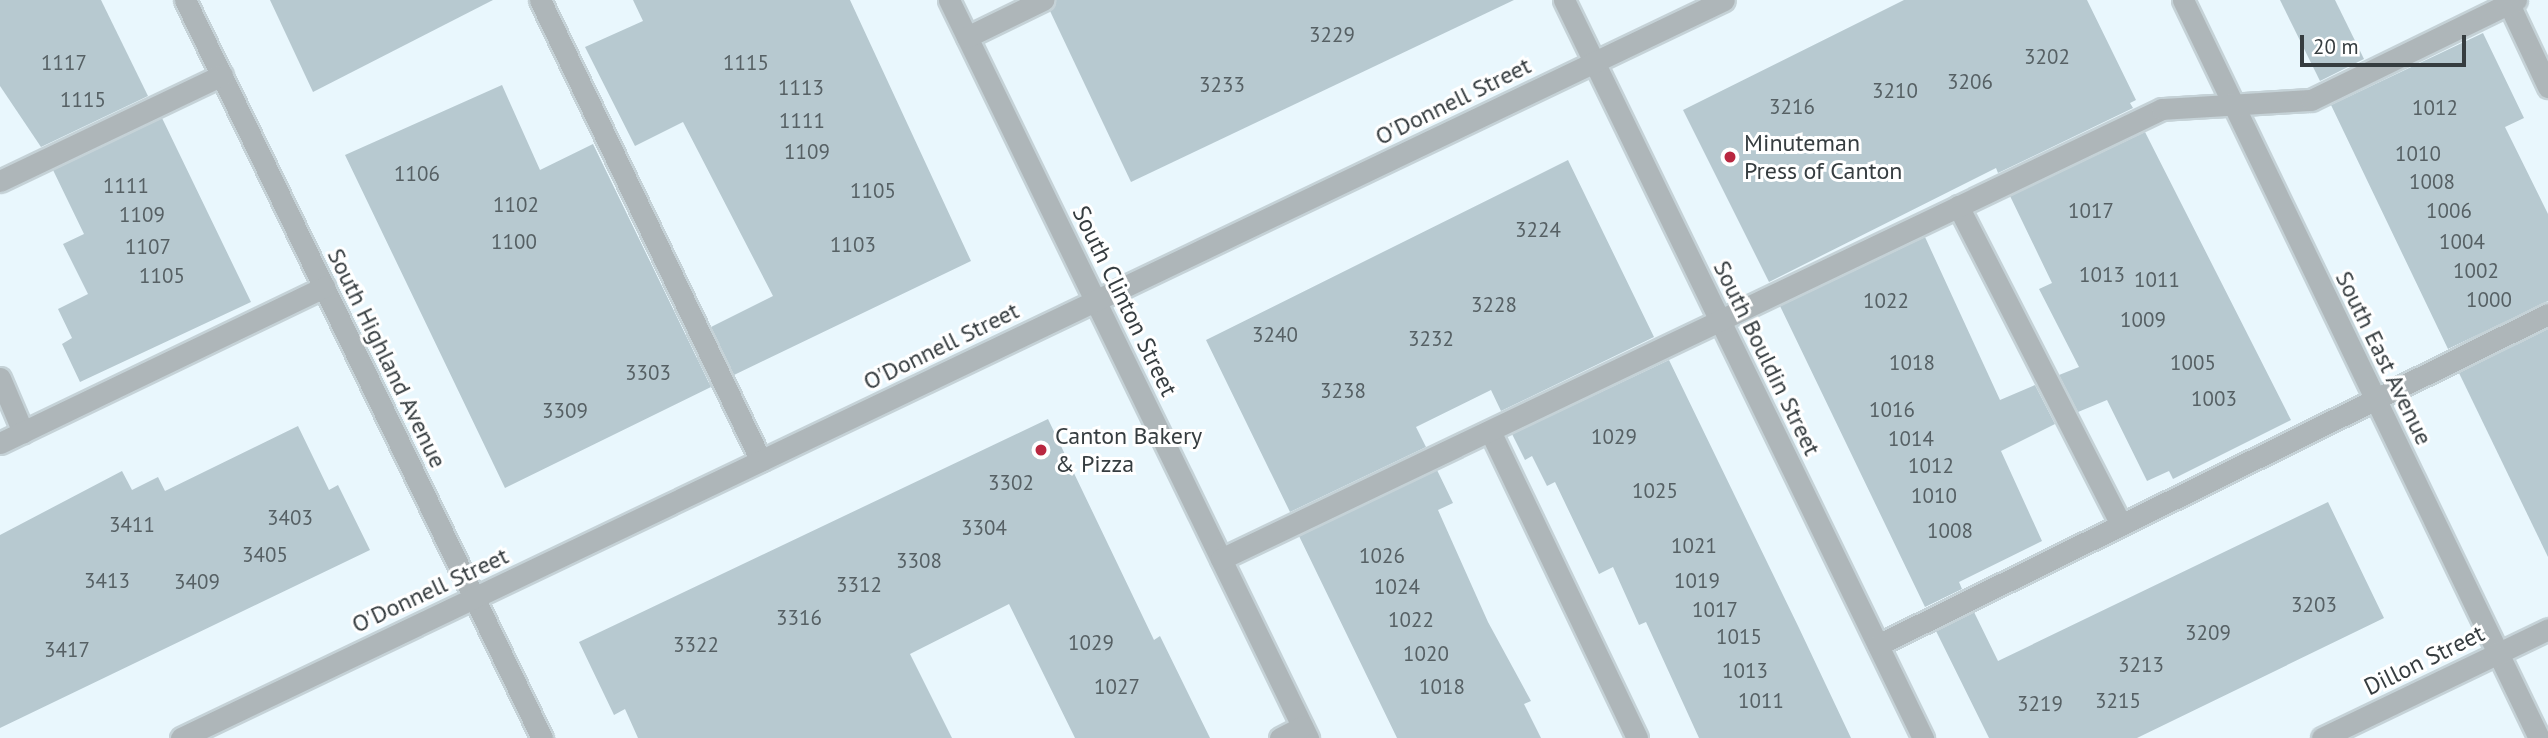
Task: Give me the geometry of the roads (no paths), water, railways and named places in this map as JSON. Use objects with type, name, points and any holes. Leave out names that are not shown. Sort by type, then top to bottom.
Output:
[{"type":"street","name":"South Highland Avenue","points":[[185,0],[542,738]]},
{"type":"street","points":[[540,0],[761,461]]},
{"type":"street","name":"South Clinton Street","points":[[949,0],[1305,733]]},
{"type":"street","points":[[967,37],[1043,0]]},
{"type":"street","name":"South Bouldin Street","points":[[1564,0],[1923,738]]},
{"type":"street","name":"O'Donnell Street","points":[[181,738],[1724,0]]},
{"type":"street","name":"South East Avenue","points":[[2183,0],[2539,738]]},
{"type":"street","points":[[1221,559],[2162,109],[2311,100],[2513,2],[2548,87]]},
{"type":"street","points":[[0,181],[222,75]]},
{"type":"street","points":[[1958,206],[2121,525]]},
{"type":"street","points":[[0,443],[324,286]]},
{"type":"street","points":[[1878,645],[2548,314]]},
{"type":"street","points":[[0,379],[23,432]]},
{"type":"street","points":[[1490,431],[1637,738]]},
{"type":"street","name":"Dillon Street","points":[[2322,738],[2548,629]]},
{"type":"street","points":[[1280,738],[1305,733]]},
{"type":"place","name":"Minuteman Press of Canton","points":[[1730,157]]},
{"type":"place","name":"Canton Bakery & Pizza","points":[[1041,450]]}]
